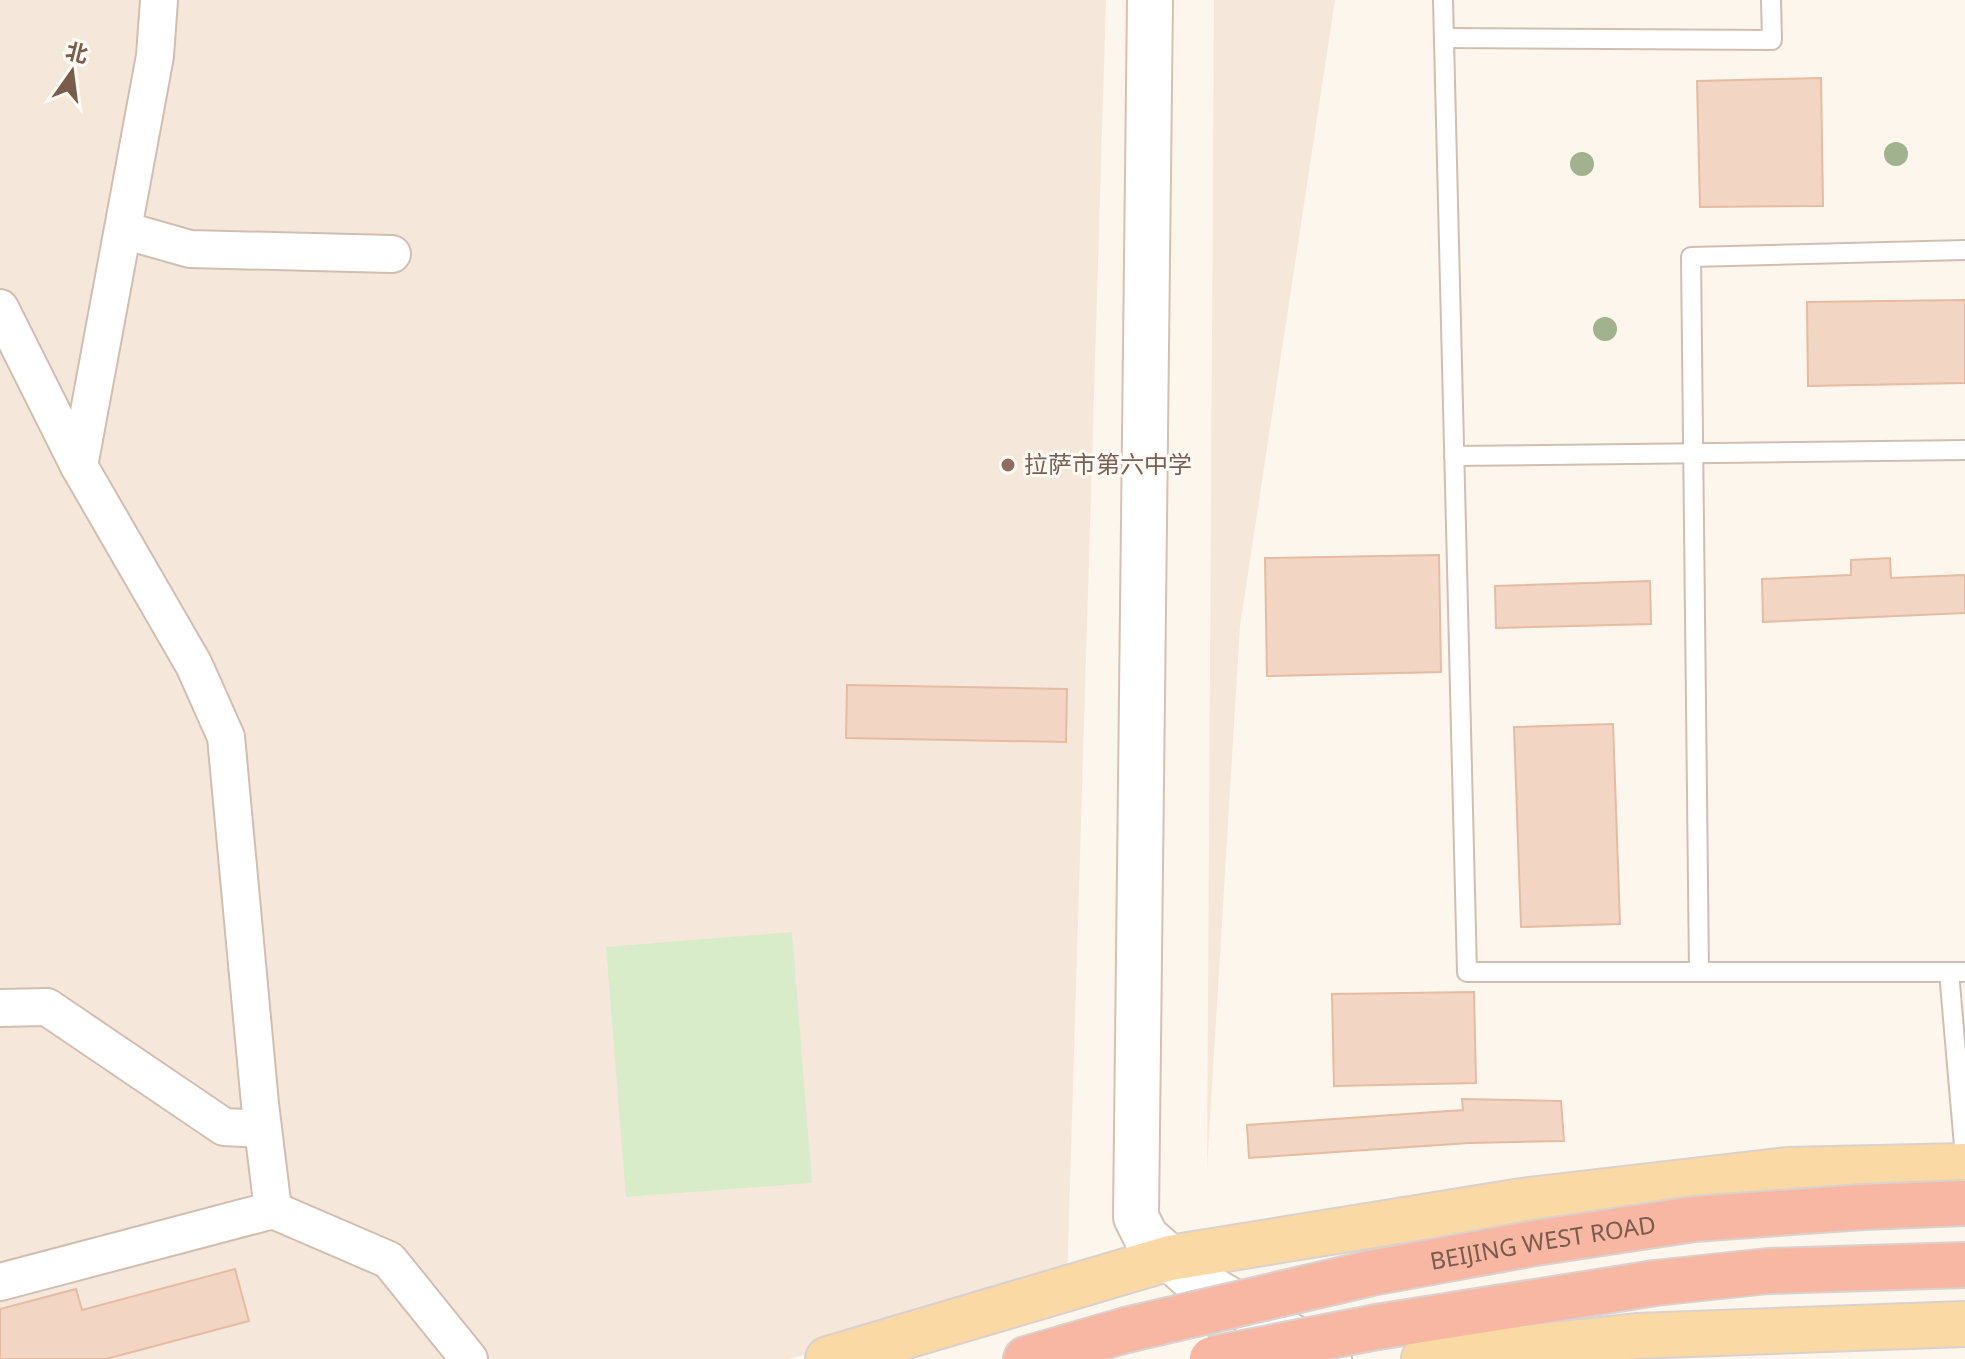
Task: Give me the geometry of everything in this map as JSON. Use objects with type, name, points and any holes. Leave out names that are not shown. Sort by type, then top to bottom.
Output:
[{"type":"highway","name":"BEIJING WEST ROAD","points":[[1026,1359],[1126,1330],[1371,1273],[1535,1243],[1694,1219],[1965,1203]]},
{"type":"highway","points":[[1212,1359],[1392,1324],[1655,1283],[1768,1271],[1965,1265]]},
{"type":"main road","points":[[828,1359],[1170,1258],[1522,1201],[1787,1170],[1965,1166]]},
{"type":"main road","points":[[1424,1359],[1637,1336],[1965,1324]]},
{"type":"street","points":[[79,466],[155,56],[159,0]]},
{"type":"street","points":[[1150,0],[1136,1217],[1146,1237],[1191,1277],[1329,1359]]},
{"type":"street","points":[[123,230],[190,249],[392,254]]},
{"type":"street","points":[[0,308],[79,466],[194,665],[226,737],[273,1210]]},
{"type":"street","points":[[0,1008],[47,1007],[224,1127],[263,1129]]},
{"type":"street","points":[[0,1282],[273,1210],[389,1260],[469,1359]]},
{"type":"lane","points":[[1443,0],[1467,972],[1957,972],[1965,1157]]},
{"type":"lane","points":[[1444,38],[1772,40],[1771,0]]},
{"type":"lane","points":[[1699,972],[1691,257],[1965,250]]},
{"type":"lane","points":[[1454,456],[1965,450]]},
{"type":"shaded area","points":[[0,0],[1106,0],[1067,1283],[789,1359],[0,1359]]},
{"type":"shaded area","points":[[1214,0],[1335,0],[1240,626],[1207,1169]]},
{"type":"green space","points":[[792,932],[812,1183],[626,1197],[606,947]]},
{"type":"building","points":[[1821,78],[1823,206],[1700,207],[1697,81]]},
{"type":"building","points":[[1965,300],[1965,383],[1808,386],[1807,302]]},
{"type":"building","points":[[1439,555],[1441,672],[1267,676],[1265,558]]},
{"type":"building","points":[[1890,558],[1891,578],[1965,575],[1965,613],[1763,622],[1762,579],[1851,575],[1851,560]]},
{"type":"building","points":[[1650,581],[1651,624],[1496,628],[1495,586]]},
{"type":"building","points":[[847,685],[1067,689],[1066,742],[846,738]]},
{"type":"building","points":[[1613,724],[1620,924],[1521,927],[1514,727]]},
{"type":"building","points":[[1474,992],[1476,1083],[1334,1086],[1332,994]]},
{"type":"building","points":[[1462,1099],[1561,1101],[1564,1141],[1469,1143],[1249,1158],[1247,1125],[1463,1110]]},
{"type":"building","points":[[235,1269],[249,1321],[106,1359],[0,1359],[0,1309],[76,1289],[82,1310]]},
{"type":"place","name":"拉萨市第六中学","points":[[1008,465]]}]
